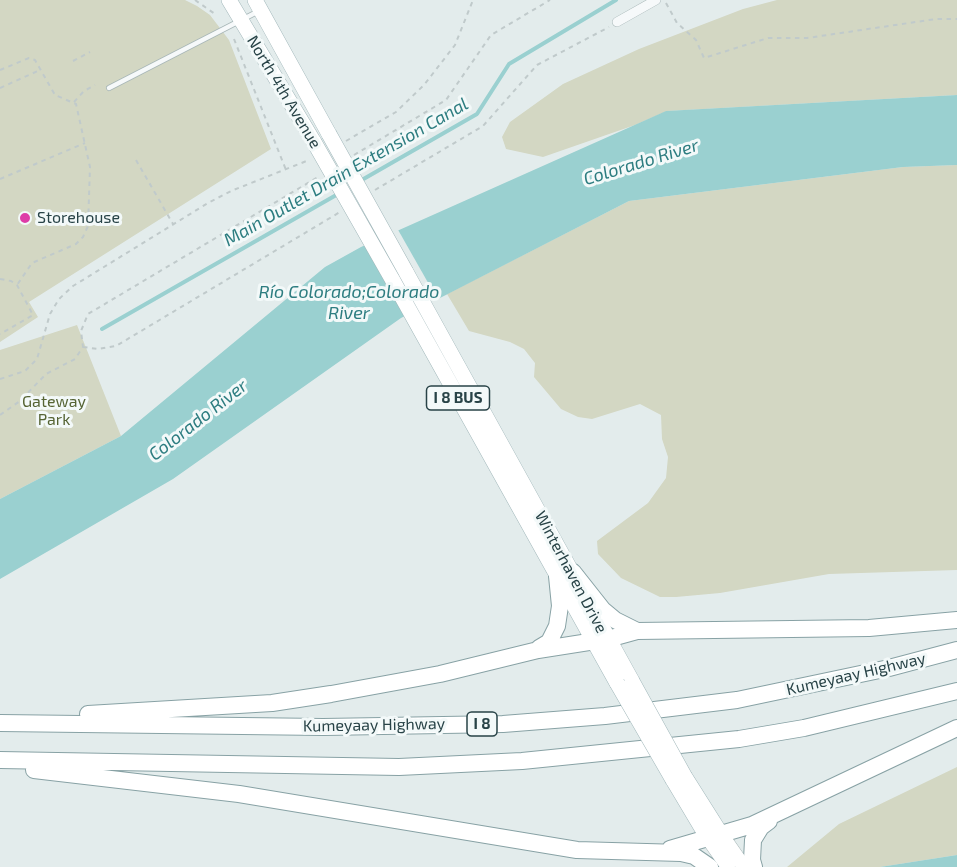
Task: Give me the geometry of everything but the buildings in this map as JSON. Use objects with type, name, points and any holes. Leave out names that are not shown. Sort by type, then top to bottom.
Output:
[{"type":"highway","points":[[565,574],[615,620],[637,631]]},
{"type":"highway","points":[[538,650],[549,642],[557,626],[565,574]]},
{"type":"highway","points":[[0,722],[272,703],[419,678],[538,650],[601,640],[637,631],[868,628],[957,620]]},
{"type":"highway","name":"Kumeyaay Highway","points":[[0,722],[323,727],[525,723],[736,700],[889,668],[957,650]]},
{"type":"highway","points":[[0,760],[399,767],[522,761],[739,739],[793,730],[957,691]]},
{"type":"highway","points":[[661,852],[752,825],[957,728]]},
{"type":"highway","points":[[0,766],[239,794],[561,848],[688,855],[710,867]]},
{"type":"highway","points":[[754,867],[752,848],[756,834],[778,813]]},
{"type":"main road","name":"North 4th Avenue","points":[[229,0],[392,279]]},
{"type":"main road","name":"North 4th Avenue","points":[[257,5],[334,139],[406,272]]},
{"type":"main road","name":"Winterhaven Drive","points":[[406,272],[531,513]]},
{"type":"main road","name":"Winterhaven Drive","points":[[392,279],[531,513],[679,779],[714,835],[728,867]]},
{"type":"main road","name":"Winterhaven Drive","points":[[714,835],[744,867]]},
{"type":"street","points":[[617,22],[656,0]]},
{"type":"lane","points":[[109,88],[241,20],[257,5]]},
{"type":"path","points":[[195,0],[215,14]]},
{"type":"path","points":[[334,139],[396,112],[424,85],[455,45],[473,0]]},
{"type":"path","points":[[354,155],[446,100],[491,35],[550,0]]},
{"type":"path","points":[[664,0],[677,23],[696,40],[704,58],[768,38],[807,39],[936,19],[957,19]]},
{"type":"path","points":[[234,39],[286,170]]},
{"type":"path","points":[[73,61],[90,52]]},
{"type":"path","points":[[0,70],[29,57],[35,60],[55,95],[76,104],[90,167],[88,226],[83,237],[76,244],[32,263],[16,285]]},
{"type":"path","points":[[0,88],[40,70]]},
{"type":"path","points":[[73,102],[84,91],[95,85]]},
{"type":"path","points":[[0,179],[85,143]]},
{"type":"path","points":[[0,379],[25,371],[37,359],[50,314],[59,299],[73,285],[231,191],[311,159]]},
{"type":"path","points":[[136,160],[173,224]]},
{"type":"path","points":[[0,415],[20,401],[46,374],[75,359],[83,347],[81,331],[88,314],[323,174]]},
{"type":"path","points":[[0,279],[11,281],[16,285],[33,315],[0,334]]},
{"type":"green space","points":[[0,0],[185,0],[197,6],[210,15],[229,40],[271,149],[29,302],[38,317],[0,342]]},
{"type":"green space","points":[[777,0],[957,0],[957,95],[667,111],[635,125],[543,157],[506,149],[502,137],[510,122],[563,84],[639,49],[743,9]]},
{"type":"green space","points":[[957,165],[957,570],[829,574],[720,593],[676,597],[660,597],[621,578],[598,554],[597,541],[648,503],[666,478],[668,457],[662,439],[661,415],[640,404],[592,419],[578,417],[561,409],[534,377],[535,363],[524,349],[510,342],[469,331],[447,294],[629,201],[903,167]]},
{"type":"green space","name":"Gateway Park","points":[[77,325],[121,436],[0,499],[0,350]]},
{"type":"green space","points":[[957,767],[957,855],[880,867],[787,867],[839,824]]},
{"type":"water","name":"Río Colorado;Colorado River","points":[[957,95],[957,165],[903,167],[629,201],[401,318],[173,479],[0,579],[0,499],[121,436],[325,267],[361,247],[666,111]]},
{"type":"water","points":[[957,855],[957,867],[880,867]]},
{"type":"pier","points":[[397,228],[439,302],[406,318],[364,243]]},
{"type":"waterway","name":"Main Outlet Drain Extension Canal","points":[[360,181],[477,114],[509,64],[616,0]]},
{"type":"waterway","name":"Main Outlet Drain Extension Canal","points":[[102,329],[338,194]]},
{"type":"place","name":"Storehouse","points":[[25,218]]},
{"type":"water label","name":"Colorado River","points":[[641,162]]},
{"type":"water label","name":"Colorado River","points":[[198,420]]}]
